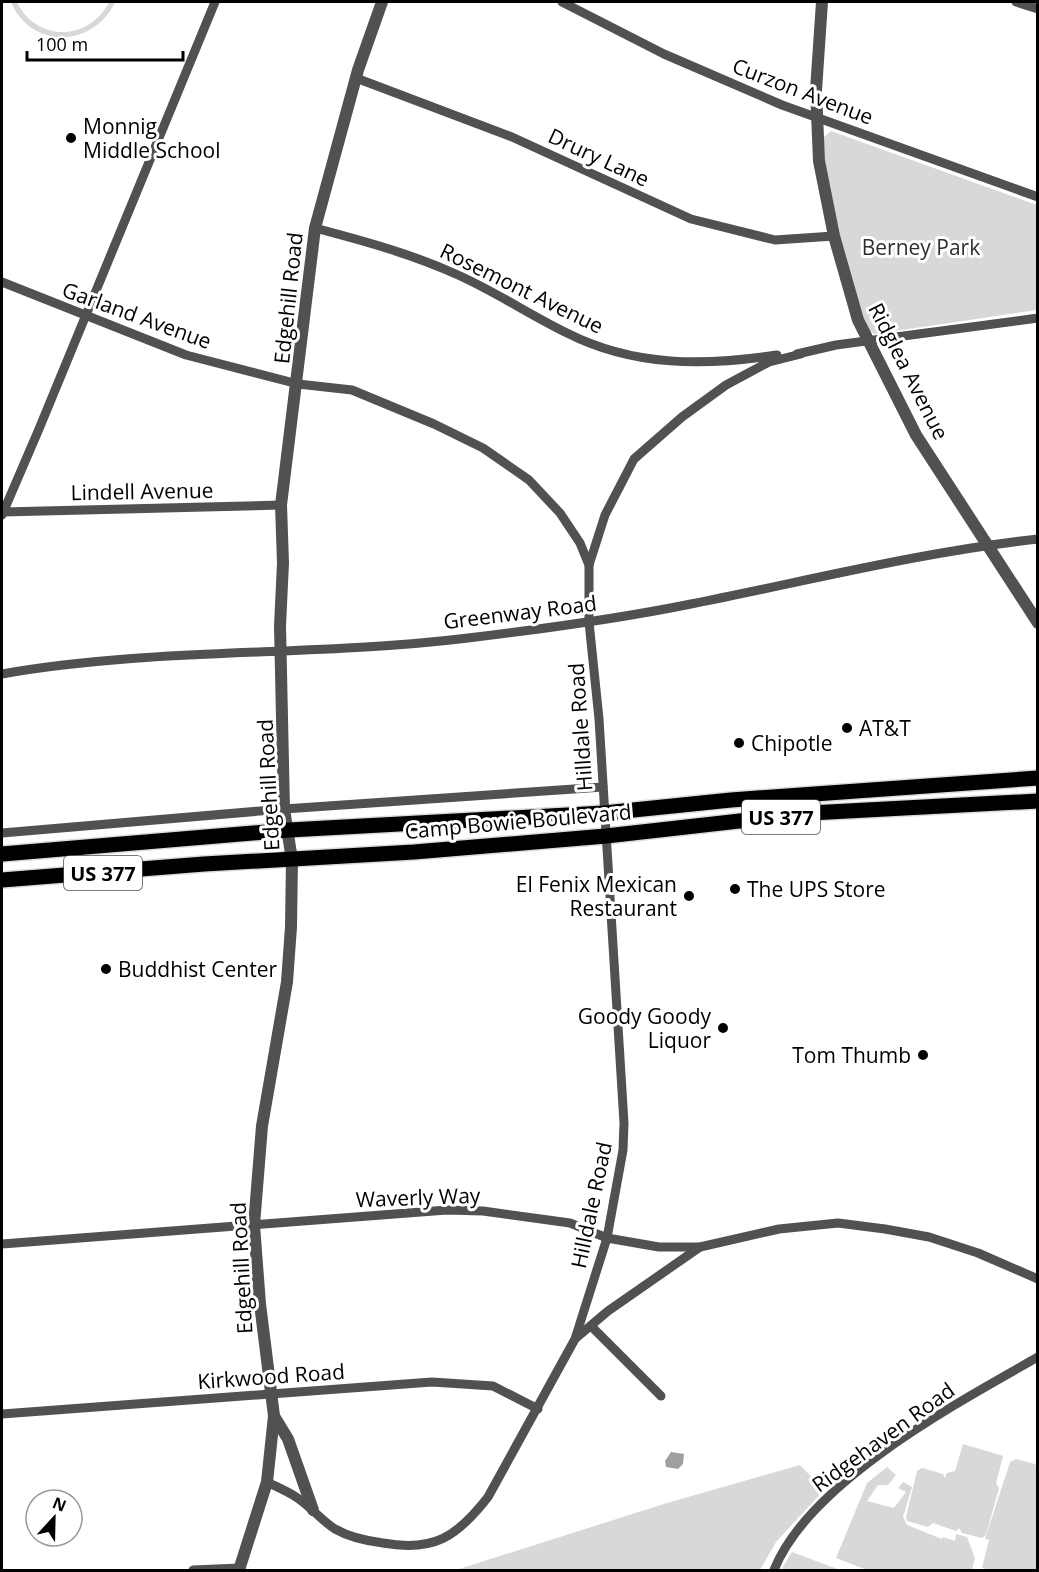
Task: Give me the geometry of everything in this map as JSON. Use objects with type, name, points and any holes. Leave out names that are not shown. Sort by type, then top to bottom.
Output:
[{"type":"main road","name":"Camp Bowie Boulevard","points":[[2,855],[59,852],[131,843],[289,830],[604,813],[731,800],[1038,778]]},
{"type":"main road","points":[[810,813],[864,805],[868,801],[869,790]]},
{"type":"main road","name":"Camp Bowie Boulevard","points":[[2,880],[606,836],[810,813],[1038,801]]},
{"type":"main road","points":[[59,852],[61,876]]},
{"type":"street","points":[[2,513],[215,2]]},
{"type":"street","name":"Edgehill Road","points":[[239,1569],[267,1482],[274,1416],[254,1225],[262,1126],[288,968],[292,860],[284,809],[281,506],[298,384],[315,228],[356,78],[382,2]]},
{"type":"street","name":"Curzon Avenue","points":[[562,2],[664,54],[773,101],[1038,197]]},
{"type":"street","name":"Ridglea Avenue","points":[[822,2],[817,57],[816,117],[819,161],[834,236],[858,320],[916,435],[1038,623]]},
{"type":"street","points":[[1016,2],[1038,9]]},
{"type":"street","name":"Drury Lane","points":[[356,78],[512,137],[691,219],[774,240],[834,236]]},
{"type":"street","name":"Rosemont Avenue","points":[[315,228],[410,255],[459,276],[567,333],[624,354],[689,364],[801,354],[868,341],[1038,318]]},
{"type":"street","name":"Garland Avenue","points":[[2,282],[186,355],[298,384],[352,390],[399,407],[483,448],[529,480],[560,513],[580,543],[589,565]]},
{"type":"street","name":"Hilldale Road","points":[[267,1482],[295,1496],[335,1529],[363,1540],[408,1548],[440,1540],[457,1531],[472,1518],[488,1497],[575,1339],[607,1239],[623,1150],[624,1124],[603,787],[589,622],[589,565],[605,514],[634,459],[682,417],[726,385],[770,362],[801,354]]},
{"type":"street","name":"Lindell Avenue","points":[[2,513],[281,506]]},
{"type":"street","name":"Greenway Road","points":[[2,674],[42,667],[148,657],[281,651],[464,638],[589,622],[987,544],[1038,539]]},
{"type":"street","points":[[2,833],[284,809],[603,787]]},
{"type":"street","name":"Waverly Way","points":[[2,1244],[447,1210],[483,1211],[570,1223],[607,1239],[659,1247],[700,1247],[779,1229],[838,1223],[929,1237],[978,1253],[1038,1279]]},
{"type":"street","name":"Hilldale Road","points":[[575,1339],[608,1311],[700,1247]]},
{"type":"street","points":[[591,1326],[661,1396]]},
{"type":"street","name":"Ridgehaven Road","points":[[774,1570],[794,1533],[817,1506],[841,1485],[949,1408],[1038,1357]]},
{"type":"street","name":"Kirkwood Road","points":[[2,1414],[432,1382],[465,1382],[493,1386],[538,1408]]},
{"type":"street","points":[[274,1416],[288,1439],[313,1510]]},
{"type":"street","points":[[193,1570],[239,1569]]},
{"type":"green space","points":[[11,2],[17,2],[26,15],[37,24],[49,30],[63,32],[89,25],[109,2],[115,2],[105,17],[93,28],[78,35],[63,37],[47,35],[33,29],[20,18]]},
{"type":"green space","name":"Berney Park","points":[[831,131],[1037,205],[1037,310],[875,334],[869,331],[852,291],[831,208],[824,157],[824,137]]},
{"type":"green space","points":[[963,1444],[1003,1456],[996,1483],[999,1488],[986,1535],[982,1538],[962,1533],[959,1528],[956,1531],[933,1523],[928,1527],[907,1521],[906,1517],[917,1471],[922,1468],[943,1474],[945,1478],[947,1473],[955,1471]]},
{"type":"green space","points":[[1016,1459],[1035,1464],[1037,1468],[1037,1570],[982,1568],[989,1540],[985,1539],[1010,1462]]},
{"type":"green space","points":[[800,1465],[824,1490],[776,1542],[760,1570],[456,1570],[667,1503]]},
{"type":"green space","points":[[887,1467],[896,1475],[888,1485],[878,1485],[867,1501],[894,1508],[906,1492],[898,1488],[903,1482],[912,1487],[903,1517],[907,1525],[942,1539],[943,1537],[955,1541],[956,1534],[967,1537],[975,1558],[972,1570],[867,1570],[836,1558],[867,1483]]},
{"type":"green space","points":[[792,1552],[840,1570],[781,1570]]},
{"type":"shaded area","points":[[671,1452],[684,1454],[683,1464],[678,1469],[666,1467],[665,1461]]},
{"type":"place","name":"Monnig Middle School","points":[[71,138]]},
{"type":"place","name":"AT&T","points":[[847,728]]},
{"type":"place","name":"Chipotle","points":[[739,743]]},
{"type":"place","name":"The UPS Store","points":[[735,889]]},
{"type":"place","name":"El Fenix Mexican Restaurant","points":[[689,896]]},
{"type":"place","name":"Buddhist Center","points":[[106,969]]},
{"type":"place","name":"Goody Goody Liquor","points":[[723,1028]]},
{"type":"place","name":"Tom Thumb","points":[[923,1055]]}]
